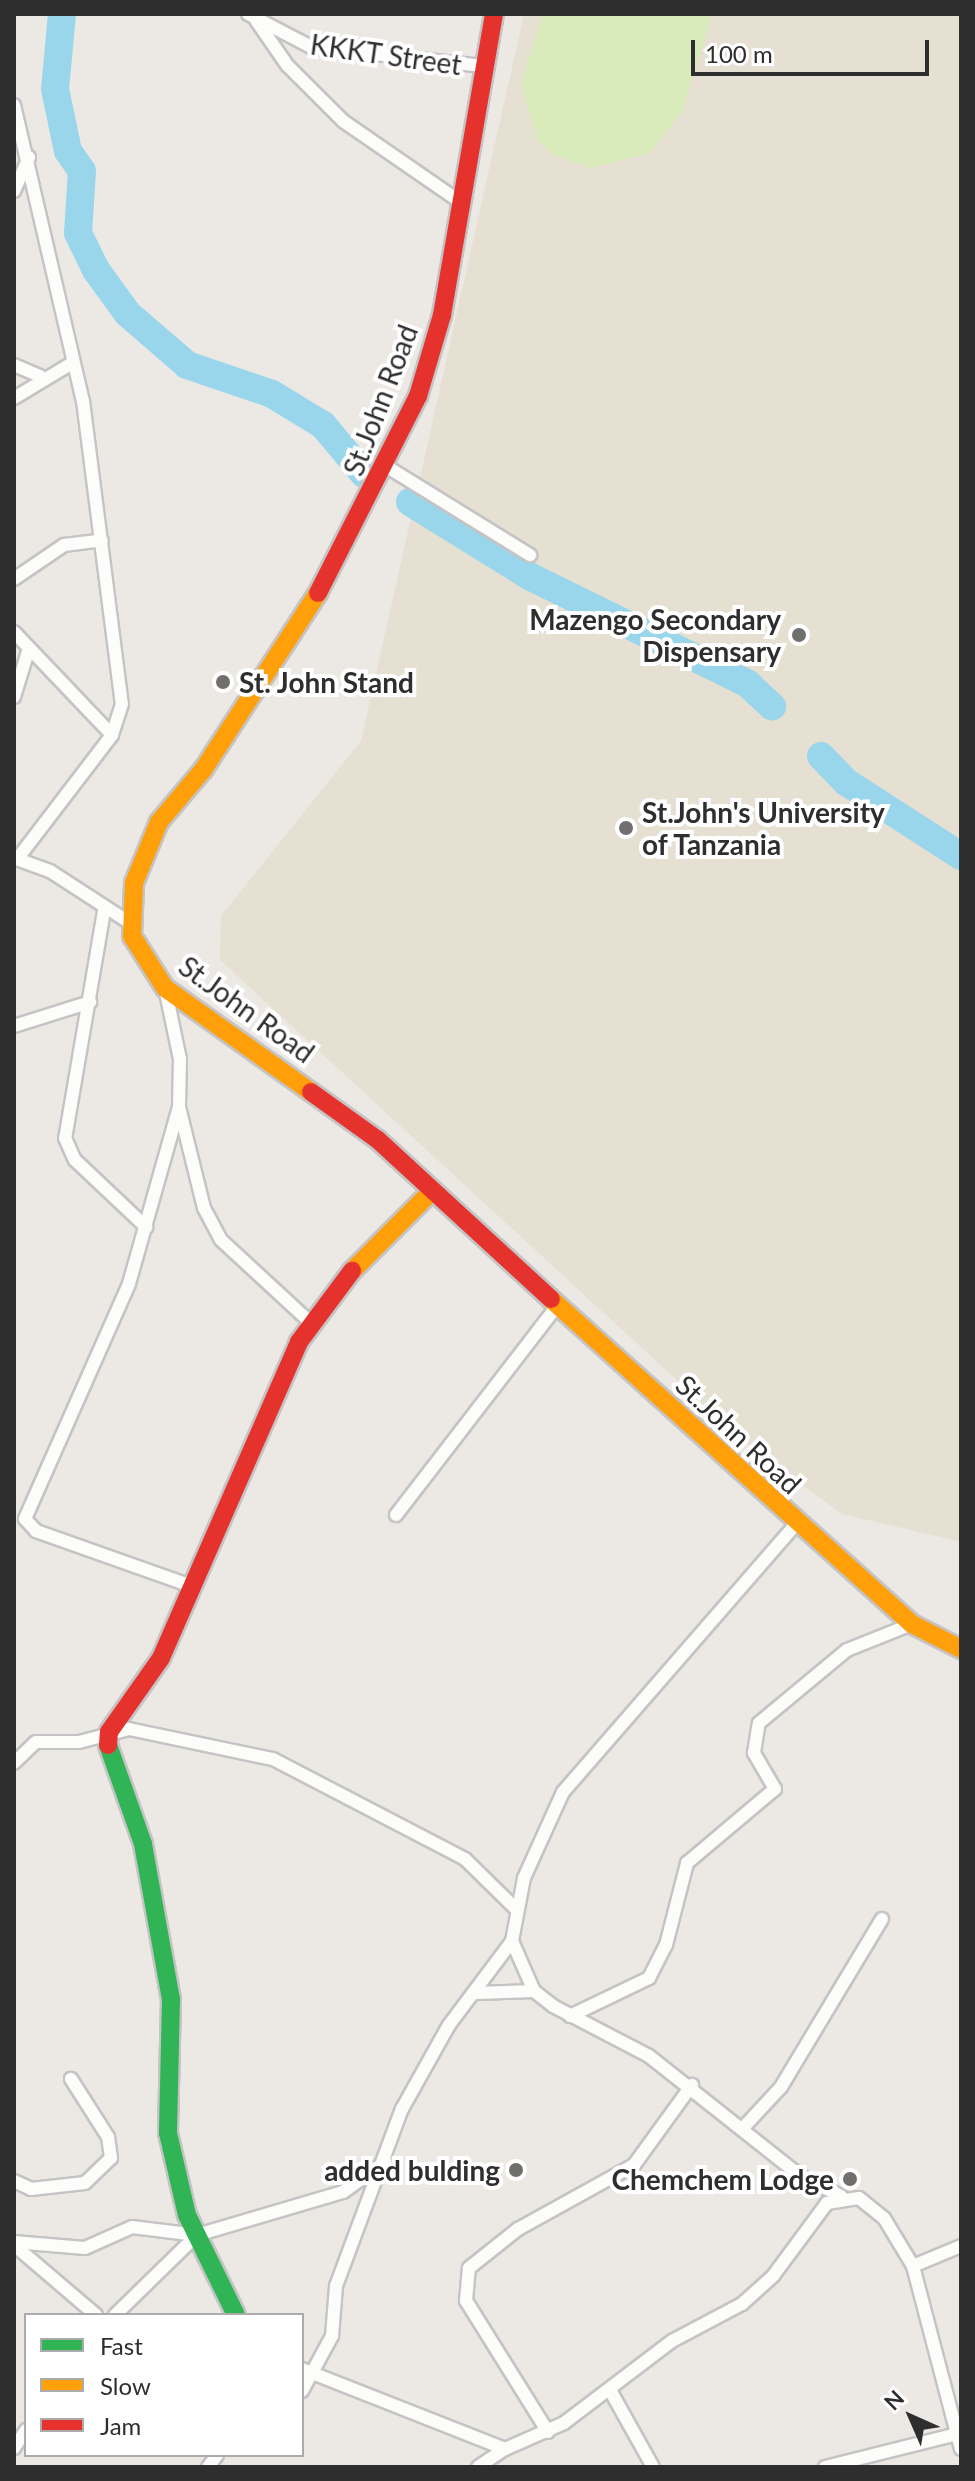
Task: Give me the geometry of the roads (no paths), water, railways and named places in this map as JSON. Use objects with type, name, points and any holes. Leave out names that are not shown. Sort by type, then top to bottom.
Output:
[{"type":"street","name":"St.John Road","points":[[494,14],[442,315],[389,468],[292,639],[159,822],[134,883],[130,923],[144,963],[165,988],[378,1140],[796,1524],[912,1624],[961,1649]]},
{"type":"street","name":"KKKT Street","points":[[252,17],[311,47],[483,66]]},
{"type":"street","points":[[252,17],[287,65],[343,121],[462,203]]},
{"type":"street","points":[[14,105],[29,156],[72,363],[102,540],[122,704],[112,735],[16,858],[50,871],[104,911],[130,923]]},
{"type":"street","points":[[14,191],[29,156]]},
{"type":"street","points":[[14,398],[40,376],[72,363]]},
{"type":"street","points":[[14,365],[40,376]]},
{"type":"street","points":[[389,468],[530,555]]},
{"type":"street","points":[[14,579],[64,545],[102,540]]},
{"type":"street","points":[[14,632],[112,735]]},
{"type":"street","points":[[14,697],[29,648]]},
{"type":"street","points":[[104,911],[65,1138],[75,1160],[146,1227]]},
{"type":"street","points":[[165,988],[180,1059],[179,1107],[146,1227],[25,1519],[36,1531],[191,1586]]},
{"type":"street","points":[[14,1026],[90,1002]]},
{"type":"street","points":[[179,1107],[204,1208],[221,1240],[312,1324]]},
{"type":"street","points":[[235,2313],[197,2235],[168,2133],[171,1999],[143,1844],[107,1756],[109,1732],[161,1658],[290,1359],[343,1280],[432,1191]]},
{"type":"street","points":[[396,1515],[558,1305]]},
{"type":"street","points":[[505,2449],[306,2371],[332,2336],[336,2286],[419,2072],[512,1941],[516,1909],[563,1792],[796,1524]]},
{"type":"street","points":[[570,2016],[649,1978],[666,1945],[687,1863],[775,1789],[754,1753],[759,1723],[847,1650],[912,1624]]},
{"type":"street","points":[[14,1763],[36,1742],[79,1742],[109,1732],[151,1731],[292,1765],[373,1816],[465,1859],[516,1909]]},
{"type":"street","points":[[742,2129],[781,2087],[882,1919]]},
{"type":"street","points":[[512,1941],[534,1991],[570,2016],[692,2085],[742,2129],[841,2196],[871,2205],[913,2266],[961,2449]]},
{"type":"street","points":[[477,1993],[534,1991]]},
{"type":"street","points":[[14,2181],[31,2189],[85,2183],[111,2158],[101,2123],[71,2079]]},
{"type":"street","points":[[548,2432],[466,2301],[469,2268],[518,2229],[634,2165],[692,2085]]},
{"type":"street","points":[[14,2244],[85,2248],[132,2227],[197,2235],[343,2192],[385,2162]]},
{"type":"street","points":[[478,2467],[505,2449],[548,2432],[610,2390],[672,2341],[756,2292],[827,2203],[841,2196]]},
{"type":"street","points":[[117,2313],[197,2235]]},
{"type":"street","points":[[14,2244],[94,2313]]},
{"type":"street","points":[[913,2266],[961,2246]]},
{"type":"street","points":[[610,2390],[653,2467]]},
{"type":"street","points":[[825,2467],[959,2433]]},
{"type":"waterway","points":[[62,14],[55,89],[68,151],[82,171],[78,233],[96,270],[128,314],[187,365],[272,394],[323,425],[364,474]]},
{"type":"waterway","points":[[410,502],[531,577],[748,684],[772,706]]},
{"type":"waterway","points":[[821,756],[846,782],[961,856]]},
{"type":"place","name":"Mazengo Secondary Dispensary","points":[[799,635]]},
{"type":"place","name":"St. John Stand","points":[[223,682]]},
{"type":"place","name":"St.John's University of Tanzania","points":[[626,828]]},
{"type":"place","name":"added bulding","points":[[516,2170]]},
{"type":"place","name":"Chemchem Lodge","points":[[850,2179]]}]
